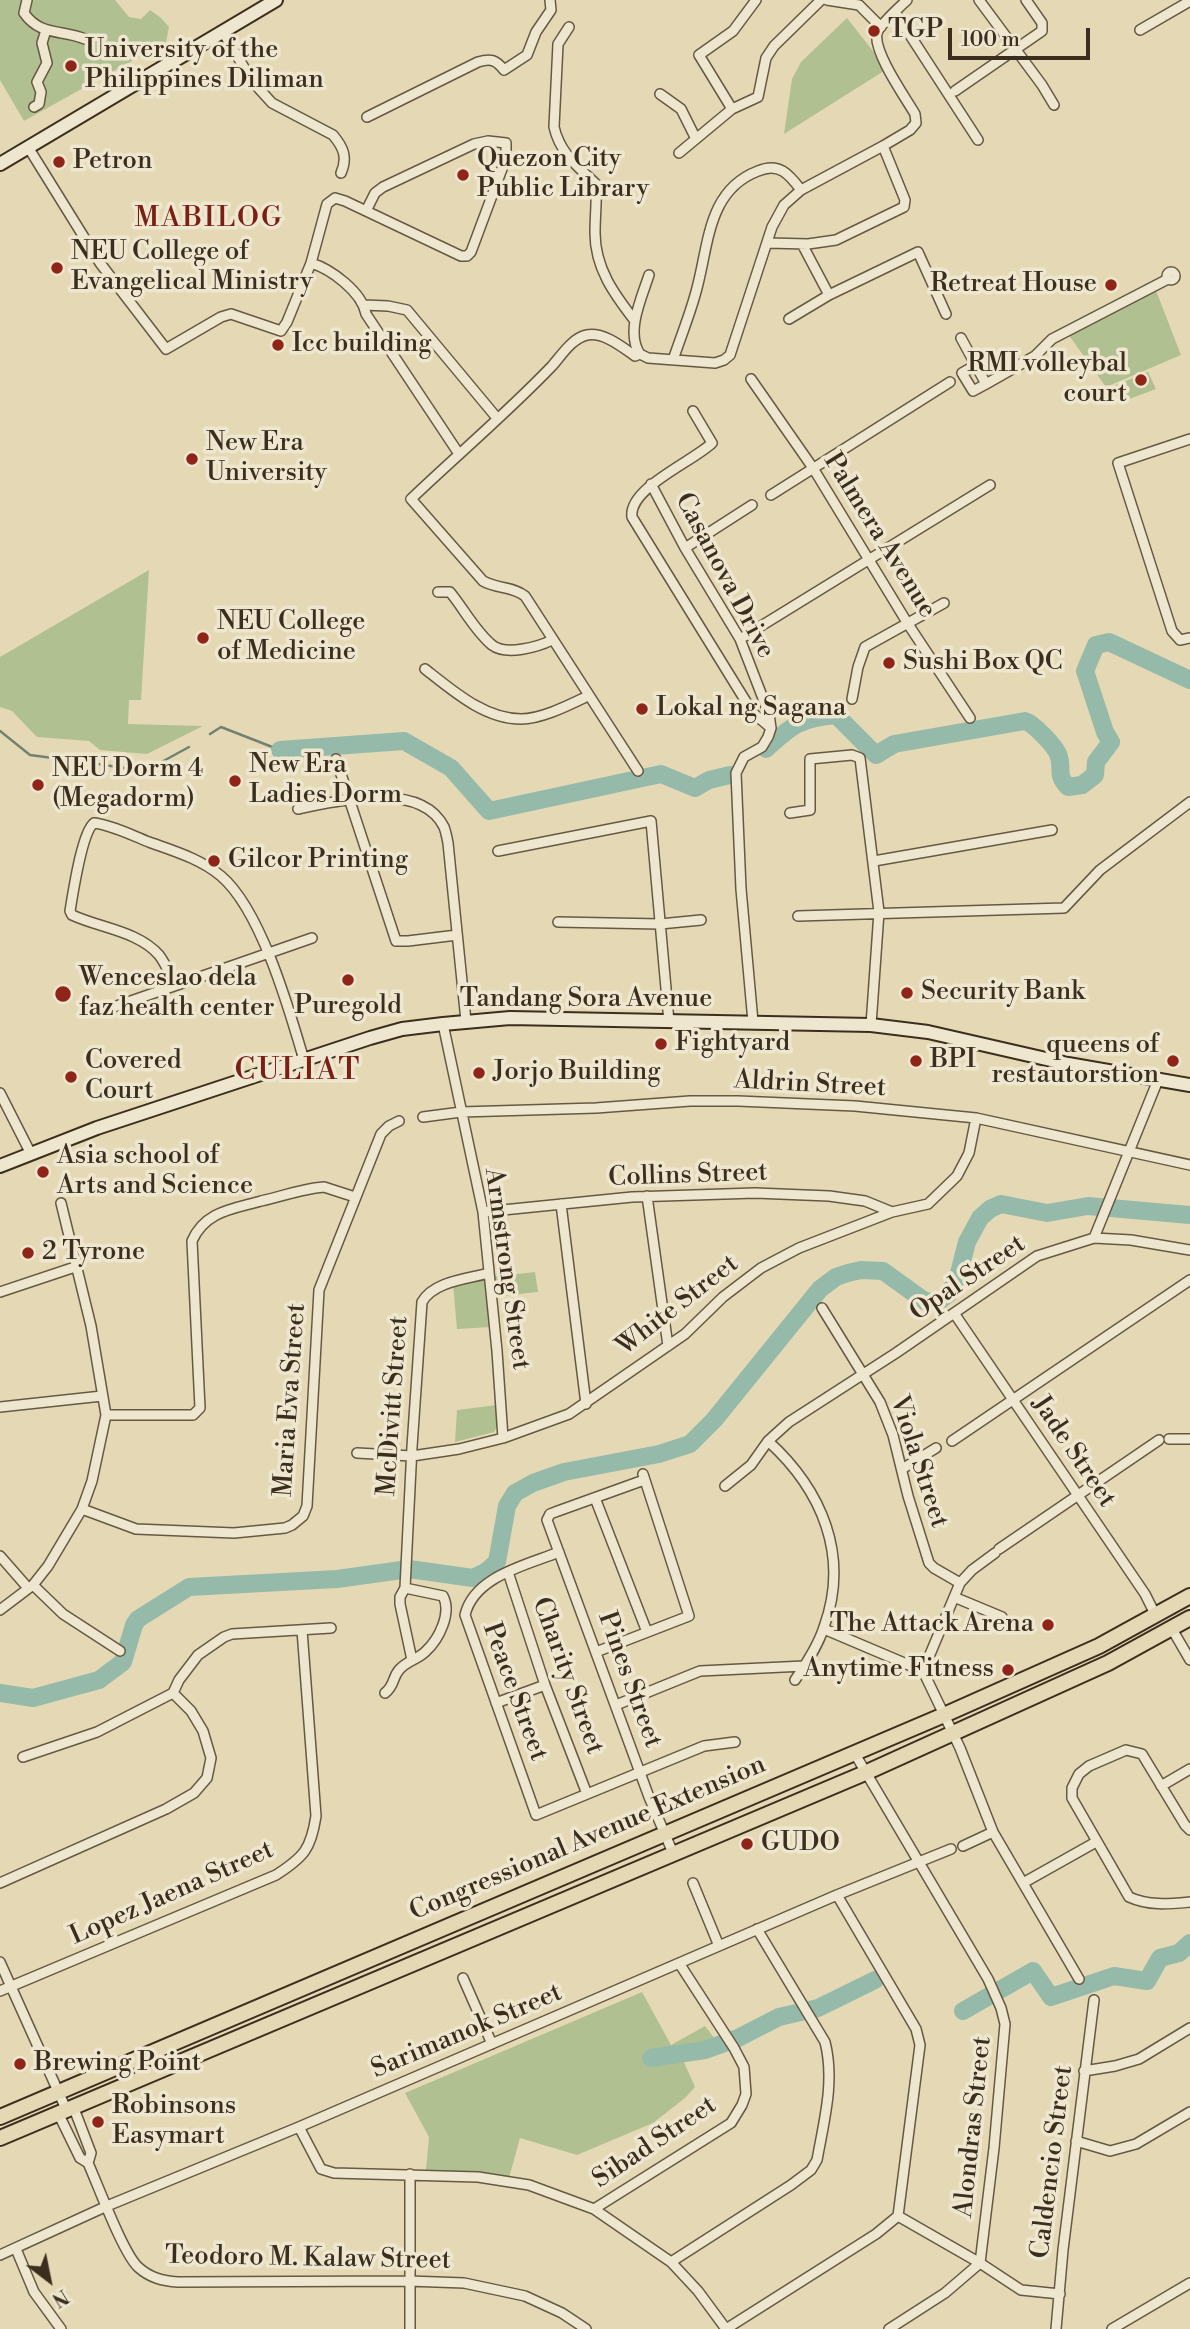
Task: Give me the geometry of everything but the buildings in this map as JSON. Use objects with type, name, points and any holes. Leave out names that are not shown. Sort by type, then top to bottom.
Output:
[{"type":"main road","points":[[0,164],[275,0]]},
{"type":"main road","name":"Tandang Sora Avenue","points":[[0,1166],[89,1131],[383,1034],[466,1021],[522,1018],[871,1025],[928,1032],[1068,1064],[1190,1085]]},
{"type":"main road","name":"Congressional Avenue Extension","points":[[0,2117],[855,1754],[1100,1646],[1190,1596]]},
{"type":"main road","name":"Congressional Avenue Extension","points":[[0,2138],[865,1773],[1108,1662],[1190,1618]]},
{"type":"main road","points":[[1100,1646],[1108,1662]]},
{"type":"main road","points":[[258,2006],[267,2025]]},
{"type":"street","points":[[27,0],[24,8],[27,17],[46,30],[85,38]]},
{"type":"street","points":[[367,117],[478,61],[497,61],[504,69],[520,61],[530,49],[536,32],[551,10],[550,0]]},
{"type":"street","points":[[732,109],[699,55],[733,31],[756,0]]},
{"type":"street","points":[[679,153],[732,109],[758,97],[766,58],[774,46],[821,0]]},
{"type":"street","points":[[649,275],[635,321],[635,343],[640,354],[648,358],[715,363],[724,360],[730,355],[772,228],[784,205],[801,190],[914,127],[916,118],[882,55],[879,29],[859,5],[827,0]]},
{"type":"street","points":[[879,29],[907,0]]},
{"type":"street","points":[[979,0],[1054,105]]},
{"type":"street","points":[[955,91],[1017,50],[1043,28],[1026,0]]},
{"type":"street","points":[[1140,30],[1190,1]]},
{"type":"street","points":[[895,12],[978,140]]},
{"type":"street","points":[[569,27],[558,44],[555,135],[568,157],[596,184],[595,236],[600,266],[612,289],[635,321]]},
{"type":"street","points":[[34,107],[39,104],[41,92],[38,76],[47,63],[42,43],[46,30]]},
{"type":"street","points":[[223,32],[252,81],[272,103],[333,135],[344,152],[341,173]]},
{"type":"street","points":[[660,94],[681,109],[696,139]]},
{"type":"street","points":[[28,148],[100,263],[166,349],[221,317],[232,314],[281,331],[311,263],[321,218],[327,204],[335,198],[461,256],[467,256],[471,252],[506,158],[506,144],[488,141],[459,150],[383,187],[375,193],[366,211]]},
{"type":"street","points":[[768,243],[802,244],[836,240],[904,207],[905,200],[883,146]]},
{"type":"street","points":[[673,360],[697,290],[709,235],[726,192],[743,178],[767,167],[786,172],[801,190]]},
{"type":"street","points":[[802,244],[829,295]]},
{"type":"street","points":[[789,319],[829,295],[918,252],[946,314]]},
{"type":"street","points":[[311,263],[322,266],[344,283],[364,305],[366,314],[458,454]]},
{"type":"street","points":[[976,365],[962,373],[973,391],[1035,356],[1052,339],[1168,279]]},
{"type":"street","points":[[364,305],[407,310],[497,418]]},
{"type":"street","points":[[638,771],[525,596],[518,591],[483,582],[411,499],[572,342],[589,334],[612,341],[635,356],[640,354]]},
{"type":"street","points":[[961,338],[986,384]]},
{"type":"street","name":"Palmera Avenue","points":[[751,379],[813,468],[908,624],[970,718]]},
{"type":"street","points":[[771,495],[950,382]]},
{"type":"street","points":[[651,484],[701,453],[712,443],[693,411]]},
{"type":"street","points":[[1190,439],[1118,463],[1172,631],[1180,640],[1190,638]]},
{"type":"street","name":"Casanova Drive","points":[[651,484],[685,548],[740,639],[769,714],[771,728],[753,713],[632,517],[633,506],[651,484]]},
{"type":"street","points":[[740,639],[990,485]]},
{"type":"street","points":[[685,548],[752,505]]},
{"type":"street","points":[[438,592],[451,593],[489,641],[499,649],[528,649],[552,640]]},
{"type":"street","points":[[852,699],[865,647],[944,603]]},
{"type":"street","points":[[425,669],[457,694],[485,711],[521,719],[555,711],[588,696]]},
{"type":"street","points":[[753,1022],[741,889],[736,773],[744,757],[762,747],[771,728]]},
{"type":"street","points":[[789,813],[810,810],[810,759],[852,755],[860,758],[879,912],[871,1025]]},
{"type":"street","points":[[336,760],[396,941],[457,935]]},
{"type":"street","points":[[298,809],[348,799],[390,797],[420,804],[444,827],[448,843],[466,1021]]},
{"type":"street","points":[[798,916],[1064,908],[1100,870],[1190,802]]},
{"type":"street","points":[[498,851],[651,821],[669,1021]]},
{"type":"street","points":[[175,985],[164,962],[138,939],[72,915],[70,911],[88,827],[95,822],[207,866],[232,887],[269,953],[304,1060]]},
{"type":"street","points":[[874,861],[1052,830]]},
{"type":"street","points":[[558,922],[660,924],[701,920]]},
{"type":"street","points":[[108,1010],[312,938]]},
{"type":"street","name":"Armstrong Street","points":[[443,1024],[483,1212],[503,1438]]},
{"type":"street","points":[[1094,1238],[1158,1080]]},
{"type":"street","points":[[0,1093],[31,1154]]},
{"type":"street","name":"Aldrin Street","points":[[423,1116],[461,1112],[738,1101],[855,1106],[976,1118],[1190,1165]]},
{"type":"street","name":"White Street","points":[[357,1453],[412,1457],[459,1449],[503,1438],[569,1414],[685,1334],[723,1297],[761,1268],[799,1248],[892,1212],[928,1204],[957,1175],[969,1153],[976,1118]]},
{"type":"street","name":"Maria Eva Street","points":[[82,1509],[130,1528],[234,1532],[285,1528],[303,1516],[307,1506],[311,1453],[319,1290],[381,1134],[399,1121]]},
{"type":"street","points":[[106,1415],[193,1415],[200,1408],[192,1241],[196,1230],[204,1222],[236,1206],[315,1188],[324,1187],[355,1197]]},
{"type":"street","name":"Collins Street","points":[[483,1212],[647,1196],[755,1193],[829,1196],[864,1201],[892,1212]]},
{"type":"street","points":[[647,1196],[668,1346]]},
{"type":"street","points":[[0,1610],[30,1586],[48,1566],[82,1509],[92,1481],[106,1415],[91,1326],[61,1203]]},
{"type":"street","points":[[561,1204],[586,1404]]},
{"type":"street","name":"Opal Street","points":[[725,1486],[751,1465],[768,1441],[789,1422],[896,1353],[1037,1256],[1094,1238],[1131,1240],[1190,1250]]},
{"type":"street","points":[[0,1292],[78,1266]]},
{"type":"street","name":"McDivitt Street","points":[[412,1660],[400,1597],[405,1588],[422,1302],[441,1286],[489,1273]]},
{"type":"street","points":[[952,1441],[1190,1280]]},
{"type":"street","name":"Viola Street","points":[[822,1308],[880,1402],[893,1435],[929,1563],[934,1569],[960,1583]]},
{"type":"street","name":"Jade Street","points":[[954,1313],[1144,1594],[1156,1616]]},
{"type":"street","points":[[0,1407],[103,1396]]},
{"type":"street","points":[[923,1671],[960,1583],[997,1551],[1164,1440],[1190,1439]]},
{"type":"street","points":[[768,1441],[788,1459],[804,1479],[817,1502],[832,1552],[833,1577],[824,1629],[795,1680]]},
{"type":"street","points":[[902,1469],[936,1448]]},
{"type":"street","points":[[596,1652],[689,1616],[643,1477],[595,1498],[647,1632]]},
{"type":"street","name":"Pines Street","points":[[595,1498],[550,1514],[547,1520],[673,1853]]},
{"type":"street","name":"Peace Street","points":[[559,1552],[508,1572],[475,1593],[465,1615],[536,1815],[587,1794]]},
{"type":"street","points":[[0,1556],[63,1614],[120,1651]]},
{"type":"street","name":"Charity Street","points":[[508,1572],[545,1685],[587,1794]]},
{"type":"street","points":[[385,1693],[392,1687],[399,1670],[426,1652],[444,1621],[446,1602],[440,1595],[405,1588]]},
{"type":"street","points":[[954,1597],[1002,1617]]},
{"type":"street","points":[[23,1757],[97,1732],[173,1693],[179,1680],[198,1655],[223,1637],[232,1634],[331,1629]]},
{"type":"street","points":[[824,1629],[923,1671],[953,1734],[993,1832],[1079,1979]]},
{"type":"street","points":[[1172,1629],[1190,1660]]},
{"type":"street","name":"Lopez Jaena Street","points":[[0,1991],[276,1875],[297,1861],[312,1841],[316,1816],[302,1630]]},
{"type":"street","points":[[616,1705],[700,1671],[804,1666]]},
{"type":"street","points":[[496,1703],[545,1685]]},
{"type":"street","points":[[0,1883],[166,1809],[194,1793],[207,1778],[211,1758],[203,1731],[191,1711],[173,1693]]},
{"type":"street","points":[[587,1794],[704,1746],[735,1742]]},
{"type":"street","points":[[1190,1830],[1142,1754],[1126,1750],[1089,1766],[1079,1774],[1072,1788],[1072,1798],[1129,1897],[1155,1905],[1190,1902]]},
{"type":"street","name":"Alondras Street","points":[[855,1754],[988,1979],[1002,2008],[1005,2024],[980,2263]]},
{"type":"street","points":[[1161,1786],[1190,1769]]},
{"type":"street","points":[[963,1846],[993,1832]]},
{"type":"street","points":[[1023,1883],[1096,1842]]},
{"type":"street","name":"Sarimanok Street","points":[[0,2255],[107,2206],[951,1849]]},
{"type":"street","points":[[693,1883],[719,1946]]},
{"type":"street","points":[[299,2127],[321,2169],[334,2173],[478,2177],[529,2185],[594,2209],[671,2262],[698,2291],[726,2329],[864,2241],[898,2216],[920,2045],[916,2029],[837,1895]]},
{"type":"street","points":[[671,2262],[811,2170],[817,2160],[830,2086],[829,2057],[825,2042],[757,1929]]},
{"type":"street","name":"Teodoro M. Kalaw Street","points":[[0,1962],[57,2092],[92,2153],[88,2163]]},
{"type":"street","name":"Sibad Street","points":[[594,2209],[731,2123],[746,2094],[744,2067],[679,1963]]},
{"type":"street","points":[[463,1978],[492,2043]]},
{"type":"street","name":"Caldencio Street","points":[[1056,2329],[1094,2000]]},
{"type":"street","points":[[1084,2071],[1139,2059],[1190,2028]]},
{"type":"street","name":"Teodoro M. Kalaw Street","points":[[66,2110],[80,2158],[88,2163],[136,2265],[161,2281],[464,2283],[525,2296],[562,2313],[586,2329]]},
{"type":"street","points":[[1076,2141],[1110,2151],[1136,2144],[1190,2112]]},
{"type":"street","points":[[410,2174],[410,2329]]},
{"type":"street","points":[[898,2216],[1021,2290],[1060,2294]]},
{"type":"street","points":[[16,2249],[34,2292],[61,2329]]},
{"type":"street","points":[[889,2329],[945,2293],[980,2263]]},
{"type":"street","points":[[1112,2329],[1131,2325],[1189,2284]]},
{"type":"green space","name":"University of the Philippines Diliman","points":[[0,0],[115,0],[129,17],[141,19],[150,10],[161,18],[169,27],[166,42],[24,121],[0,80]]},
{"type":"green space","points":[[847,18],[887,69],[784,134],[792,79],[801,62]]},
{"type":"green space","points":[[1155,288],[1181,355],[1106,387],[1068,334]]},
{"type":"green space","name":"RMI volleybal court","points":[[1148,372],[1156,389],[1121,402],[1111,387]]},
{"type":"green space","points":[[149,570],[141,700],[129,700],[128,724],[203,726],[147,754],[100,750],[89,741],[37,737],[12,711],[0,707],[0,657]]},
{"type":"green space","points":[[535,1272],[538,1292],[493,1297],[491,1277]]},
{"type":"green space","points":[[487,1276],[491,1327],[457,1329],[453,1284]]},
{"type":"green space","points":[[497,1405],[498,1426],[494,1432],[455,1442],[457,1410]]},
{"type":"green space","points":[[642,1992],[671,2045],[705,2026],[722,2048],[683,2060],[695,2087],[685,2098],[653,2123],[577,2155],[520,2138],[509,2178],[426,2170],[429,2137],[405,2093]]},
{"type":"waterway","points":[[766,749],[798,724],[814,718],[836,715],[876,755],[894,744],[1025,721],[1038,730],[1056,750],[1060,759],[1061,775],[1068,787],[1082,785],[1095,775],[1096,762],[1111,742],[1105,732],[1085,671],[1096,645],[1109,642],[1190,680]]},
{"type":"waterway","points":[[210,734],[221,727],[280,750]]},
{"type":"waterway","points":[[0,731],[30,755],[91,763]]},
{"type":"waterway","points":[[280,750],[404,741],[451,768],[489,811],[661,774],[695,788],[709,780],[730,775]]},
{"type":"waterway","points":[[156,765],[189,747]]},
{"type":"waterway","points":[[98,764],[143,771]]},
{"type":"waterway","points":[[0,1693],[33,1698],[99,1680],[123,1662],[138,1619],[189,1587],[337,1579],[409,1569],[473,1578],[497,1562],[507,1506],[515,1493],[533,1483],[564,1472],[659,1454],[690,1444],[714,1420],[820,1289],[836,1277],[861,1270],[883,1271],[926,1302],[939,1301],[950,1293],[959,1273],[967,1242],[980,1218],[1001,1204],[1047,1213],[1088,1206],[1190,1215]]},
{"type":"waterway","points":[[963,2011],[1033,1971],[1051,1997],[1114,1976],[1147,1981],[1160,1958],[1179,1953],[1190,1943]]},
{"type":"waterway","points":[[651,2058],[705,2050],[738,2038],[779,2017],[818,2008],[875,1980]]},
{"type":"place","name":"TGP","points":[[874,31]]},
{"type":"place","name":"University of the Philippines Diliman","points":[[71,66]]},
{"type":"place","name":"Petron","points":[[59,162]]},
{"type":"place","name":"Quezon City Public Library","points":[[463,175]]},
{"type":"place","name":"NEU College of Evangelical Ministry","points":[[57,268]]},
{"type":"place","name":"Retreat House","points":[[1111,285]]},
{"type":"place","name":"Icc building","points":[[278,345]]},
{"type":"place","name":"RMI volleybal court","points":[[1141,380]]},
{"type":"place","name":"New Era University","points":[[192,459]]},
{"type":"place","name":"NEU College of Medicine","points":[[203,638]]},
{"type":"place","name":"Sushi Box QC","points":[[889,663]]},
{"type":"place","name":"Lokal ng Sagana","points":[[642,709]]},
{"type":"place","name":"New Era Ladies Dorm","points":[[235,781]]},
{"type":"place","name":"NEU Dorm 4 (Megadorm)","points":[[38,785]]},
{"type":"place","name":"Gilcor Printing","points":[[214,861]]},
{"type":"place","name":"Puregold","points":[[348,980]]},
{"type":"place","name":"Security Bank","points":[[907,993]]},
{"type":"place","name":"Wenceslao dela faz health center","points":[[63,994]]},
{"type":"place","name":"Fightyard","points":[[661,1044]]},
{"type":"place","name":"BPI","points":[[916,1061]]},
{"type":"place","name":"queens of restautorstion","points":[[1173,1061]]},
{"type":"place","name":"Jorjo Building","points":[[479,1073]]},
{"type":"place","name":"Covered Court","points":[[71,1077]]},
{"type":"place","name":"Asia school of Arts and Science","points":[[43,1172]]},
{"type":"place","name":"2 Tyrone","points":[[28,1253]]},
{"type":"place","name":"The Attack Arena","points":[[1048,1625]]},
{"type":"place","name":"Anytime Fitness","points":[[1008,1670]]},
{"type":"place","name":"GUDO","points":[[747,1844]]},
{"type":"place","name":"Brewing Point","points":[[20,2064]]},
{"type":"place","name":"Robinsons Easymart","points":[[98,2122]]},
{"type":"district","name":"MABILOG","points":[[209,219]]},
{"type":"district","name":"CULIAT","points":[[298,1072]]}]
